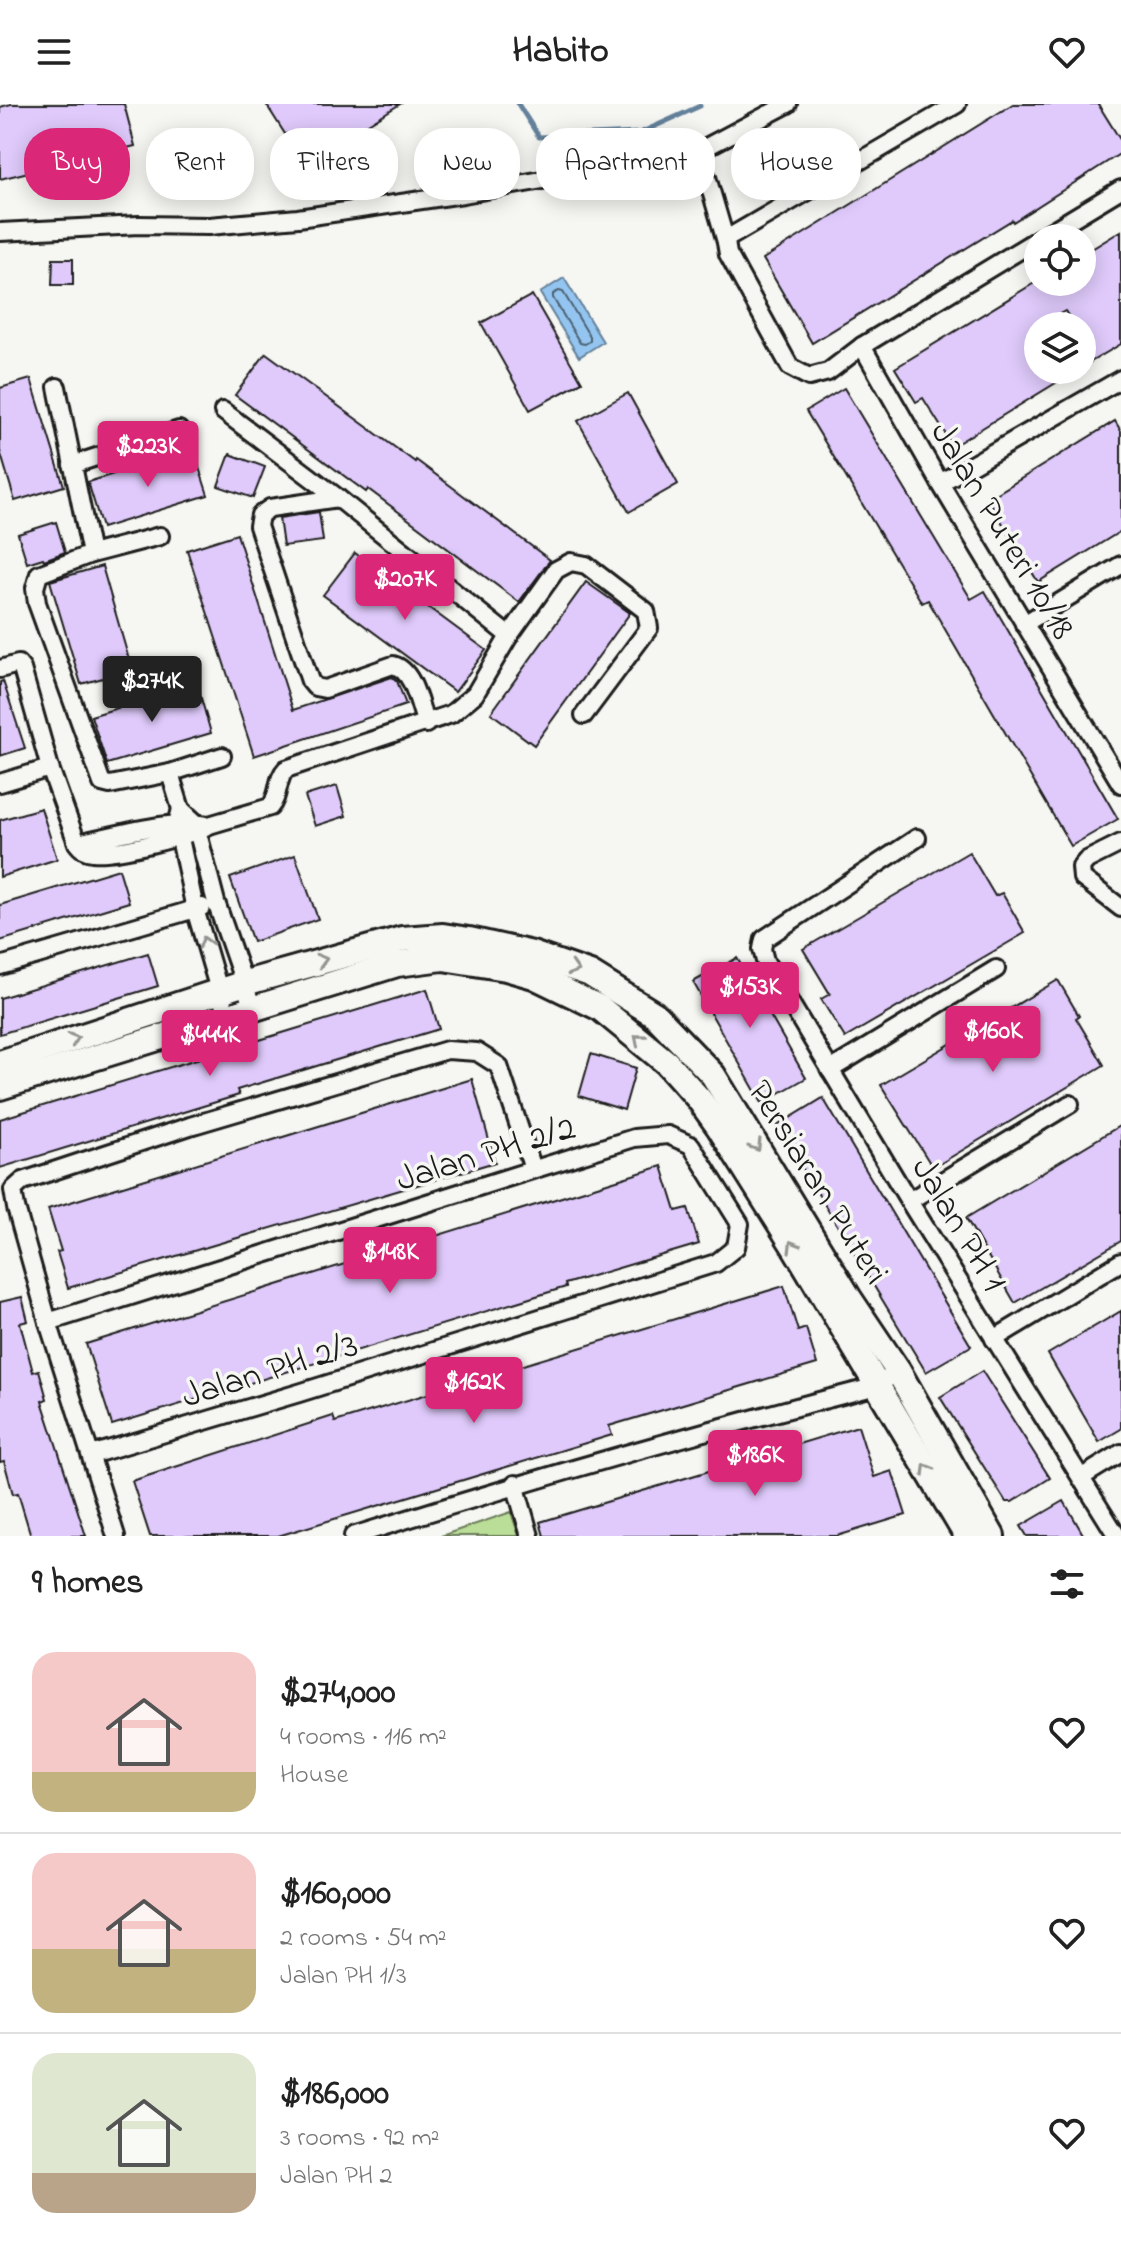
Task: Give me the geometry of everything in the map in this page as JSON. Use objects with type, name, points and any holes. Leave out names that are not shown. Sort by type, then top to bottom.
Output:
[{"type":"main road","name":"Persiaran Puteri","points":[[0,1063],[245,983],[385,942],[443,936],[532,954],[590,974],[622,991],[654,1014],[713,1075],[849,1298],[898,1371],[992,1536]]},
{"type":"main road","name":"Persiaran Puteri","points":[[0,1087],[397,964],[443,958],[506,968],[534,976],[600,1008],[667,1063],[699,1099],[797,1251],[967,1536]]},
{"type":"street","points":[[715,142],[788,104]]},
{"type":"street","points":[[731,238],[957,104]]},
{"type":"street","points":[[0,232],[139,225],[209,226],[298,218],[536,181]]},
{"type":"street","points":[[1064,224],[1121,189]]},
{"type":"street","points":[[715,197],[731,238],[728,254],[790,367],[809,377],[828,372],[862,346],[1024,248]]},
{"type":"street","name":"Jalan Puteri 10/18","points":[[862,346],[940,483],[1121,784]]},
{"type":"street","points":[[940,483],[1121,379]]},
{"type":"street","points":[[57,387],[91,554]]},
{"type":"street","points":[[223,411],[338,498],[509,636]]},
{"type":"street","points":[[72,465],[179,430]]},
{"type":"street","points":[[338,498],[270,508],[260,515],[258,526],[310,681],[315,687],[325,689],[393,665],[400,667],[409,678],[426,724]]},
{"type":"street","points":[[160,536],[91,554],[39,574],[35,588],[37,603],[102,783],[110,785],[170,773],[222,756]]},
{"type":"street","points":[[0,669],[18,664],[22,669],[50,768],[77,843],[80,848],[90,852],[100,852],[179,823],[201,826],[270,807],[277,799],[282,773],[286,769],[451,714],[475,694],[509,636],[556,570],[571,562],[586,565],[646,611],[649,628],[584,715]]},
{"type":"street","points":[[1024,624],[1121,565]]},
{"type":"street","points":[[0,783],[50,768]]},
{"type":"street","points":[[170,773],[195,909],[227,1017]]},
{"type":"street","points":[[179,823],[201,826]]},
{"type":"street","points":[[201,826],[216,902],[253,1009]]},
{"type":"street","name":"Jalan PH 1","points":[[917,838],[764,939],[762,949],[765,961],[909,1201],[1117,1536]]},
{"type":"street","points":[[1121,843],[1087,860],[1081,867],[1082,878],[1121,908]]},
{"type":"street","points":[[0,966],[216,902]]},
{"type":"street","points":[[830,1070],[996,969]]},
{"type":"street","points":[[116,1536],[48,1322],[13,1190],[23,1181],[190,1126],[447,1050],[477,1052],[499,1066],[533,1169]]},
{"type":"street","points":[[909,1201],[1070,1104]]},
{"type":"street","name":"Jalan PH 2/2","points":[[48,1322],[634,1138],[668,1135],[691,1145],[740,1224],[736,1247]]},
{"type":"street","name":"Jalan PH 2/3","points":[[91,1455],[716,1263],[736,1247]]},
{"type":"street","points":[[994,1339],[1121,1262]]},
{"type":"street","points":[[353,1536],[515,1484],[690,1434],[877,1386],[898,1371]]},
{"type":"street","points":[[1082,1477],[1121,1453]]},
{"type":"street","points":[[515,1484],[530,1536]]},
{"type":"green space","points":[[511,1512],[519,1536],[441,1536]]},
{"type":"water","points":[[564,278],[603,342],[579,357],[540,293]]},
{"type":"building","points":[[11,104],[124,104],[135,146],[130,147],[130,128],[24,128],[24,173],[0,179],[0,107]]},
{"type":"building","points":[[266,104],[400,104],[362,128],[281,128]]},
{"type":"building","points":[[1013,104],[1098,104],[1121,141],[1121,153],[812,343],[763,259]]},
{"type":"building","points":[[1121,231],[1121,344],[1096,359],[1096,312],[1024,312],[1024,384],[1054,384],[953,446],[923,398],[916,402],[895,368],[1024,289],[1024,296],[1096,296],[1096,246]]},
{"type":"building","points":[[53,259],[73,259],[73,285],[52,285]]},
{"type":"building","points":[[532,295],[582,382],[530,410],[481,323]]},
{"type":"building","points":[[266,353],[550,560],[519,602],[235,395]]},
{"type":"building","points":[[31,379],[64,486],[15,501],[0,451],[0,388]]},
{"type":"building","points":[[844,388],[971,599],[985,591],[1118,819],[1071,846],[928,600],[922,603],[806,411]]},
{"type":"building","points":[[628,393],[678,484],[629,512],[578,421]]},
{"type":"building","points":[[1115,421],[1121,431],[1121,531],[1038,582],[988,499]]},
{"type":"building","points":[[193,449],[208,495],[102,528],[88,482]]},
{"type":"building","points":[[230,454],[265,467],[253,498],[218,486]]},
{"type":"building","points":[[319,512],[323,541],[283,546],[279,518]]},
{"type":"building","points":[[56,522],[65,552],[27,563],[18,534]]},
{"type":"building","points":[[237,534],[293,710],[392,677],[397,681],[406,705],[254,756],[187,550]]},
{"type":"building","points":[[355,553],[486,650],[455,692],[323,595]]},
{"type":"building","points":[[102,566],[132,670],[81,684],[50,581]]},
{"type":"building","points":[[586,582],[630,613],[534,745],[491,713]]},
{"type":"building","points":[[3,681],[25,748],[0,756],[0,682]]},
{"type":"building","points":[[197,684],[211,733],[107,764],[91,716]]},
{"type":"building","points":[[337,786],[346,816],[315,826],[305,796]]},
{"type":"building","points":[[41,808],[57,859],[0,877],[0,820]]},
{"type":"building","points":[[969,852],[995,896],[1002,893],[1025,933],[845,1038],[821,999],[830,994],[803,949]]},
{"type":"building","points":[[295,855],[318,919],[253,942],[230,878]]},
{"type":"building","points":[[119,869],[129,902],[0,941],[0,905]]},
{"type":"building","points":[[148,953],[158,986],[0,1034],[0,998]]},
{"type":"building","points":[[737,958],[806,1078],[762,1103],[693,982]]},
{"type":"building","points":[[1058,980],[1104,1065],[933,1168],[881,1085]]},
{"type":"building","points":[[427,989],[439,1029],[237,1090],[239,1095],[0,1168],[0,1119]]},
{"type":"building","points":[[591,1054],[636,1068],[624,1110],[579,1096]]},
{"type":"building","points":[[472,1079],[495,1162],[68,1288],[48,1209]]},
{"type":"building","points":[[823,1098],[971,1346],[926,1372],[777,1126]]},
{"type":"building","points":[[1121,1125],[1121,1241],[1015,1303],[966,1218]]},
{"type":"building","points":[[662,1166],[676,1211],[688,1208],[699,1244],[112,1425],[86,1344]]},
{"type":"building","points":[[784,1286],[798,1331],[806,1328],[817,1364],[609,1426],[612,1435],[278,1536],[150,1536],[132,1481],[333,1416],[335,1422]]},
{"type":"building","points":[[22,1297],[28,1321],[20,1323],[33,1372],[39,1370],[47,1399],[42,1401],[86,1536],[31,1536],[18,1493],[13,1494],[4,1461],[0,1462],[0,1302]]},
{"type":"building","points":[[1121,1311],[1121,1429],[1099,1442],[1048,1354]]},
{"type":"building","points":[[982,1371],[1050,1478],[1012,1502],[1006,1502],[940,1397]]},
{"type":"building","points":[[858,1426],[874,1477],[892,1471],[906,1515],[837,1536],[544,1536],[540,1522]]},
{"type":"building","points":[[1064,1501],[1084,1536],[1027,1536],[1021,1526]]},
{"type":"waterway","points":[[518,104],[539,137],[640,133],[700,106]]}]
